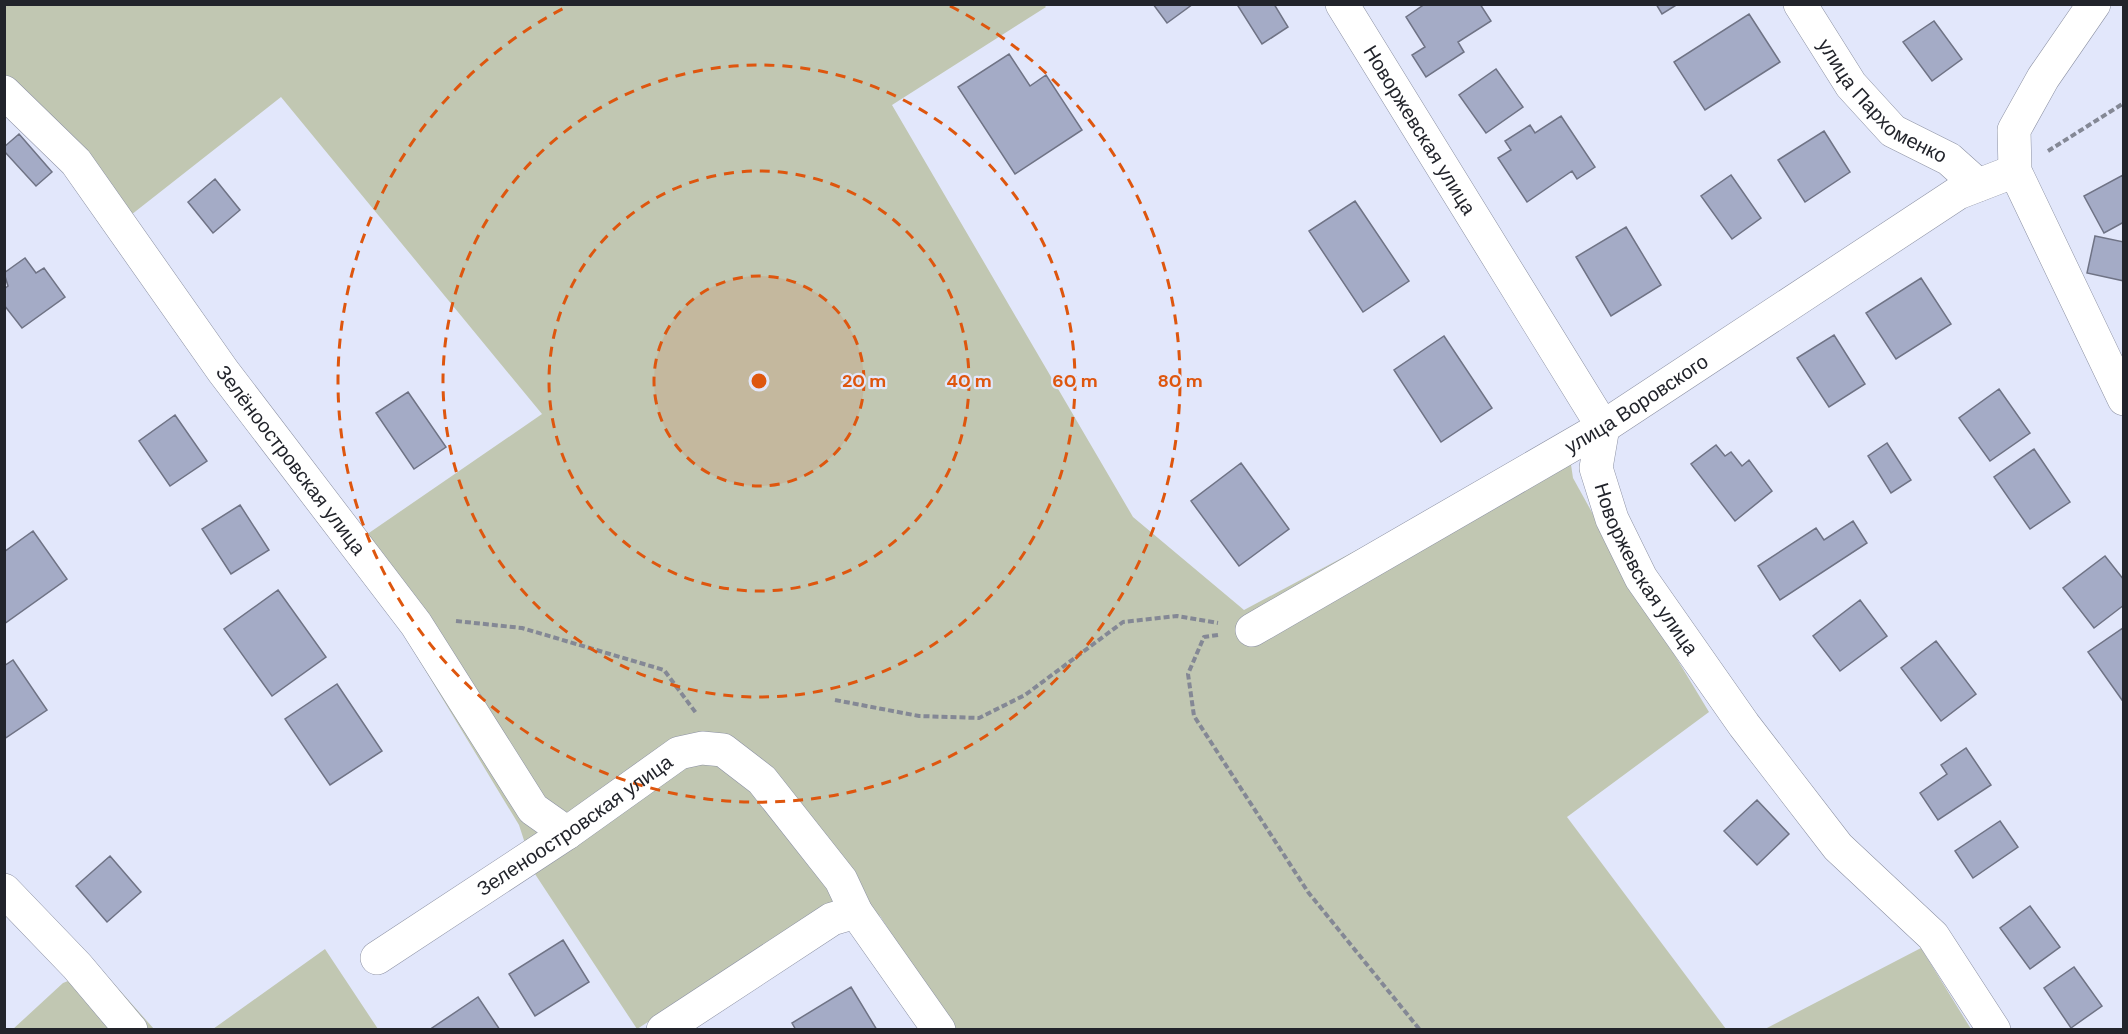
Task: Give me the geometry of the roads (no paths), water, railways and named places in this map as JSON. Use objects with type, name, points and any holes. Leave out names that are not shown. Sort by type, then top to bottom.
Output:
[{"type":"street","name":"Новоржевская улица","points":[[1342,4],[1603,427],[1596,468],[1612,519],[1641,578],[1744,725],[1838,847],[1933,936],[1994,1029]]},
{"type":"street","name":"улица Пархоменко","points":[[1800,4],[1851,86],[1893,131],[1949,159],[1978,185]]},
{"type":"street","points":[[2094,4],[2043,78],[2014,130],[2014,171],[2122,393]]},
{"type":"street","name":"Зелёноостровская улица","points":[[4,92],[75,162],[223,371],[416,624],[533,809],[567,833]]},
{"type":"street","name":"улица Воровского","points":[[1252,630],[1603,427],[1958,193],[2014,171]]},
{"type":"street","name":"Зеленоостровская улица","points":[[377,957],[567,833],[679,753],[702,748],[723,750],[762,780],[841,880],[856,912]]},
{"type":"street","points":[[4,890],[77,966],[132,1029]]},
{"type":"street","points":[[663,1029],[832,919],[856,912],[939,1029]]}]
